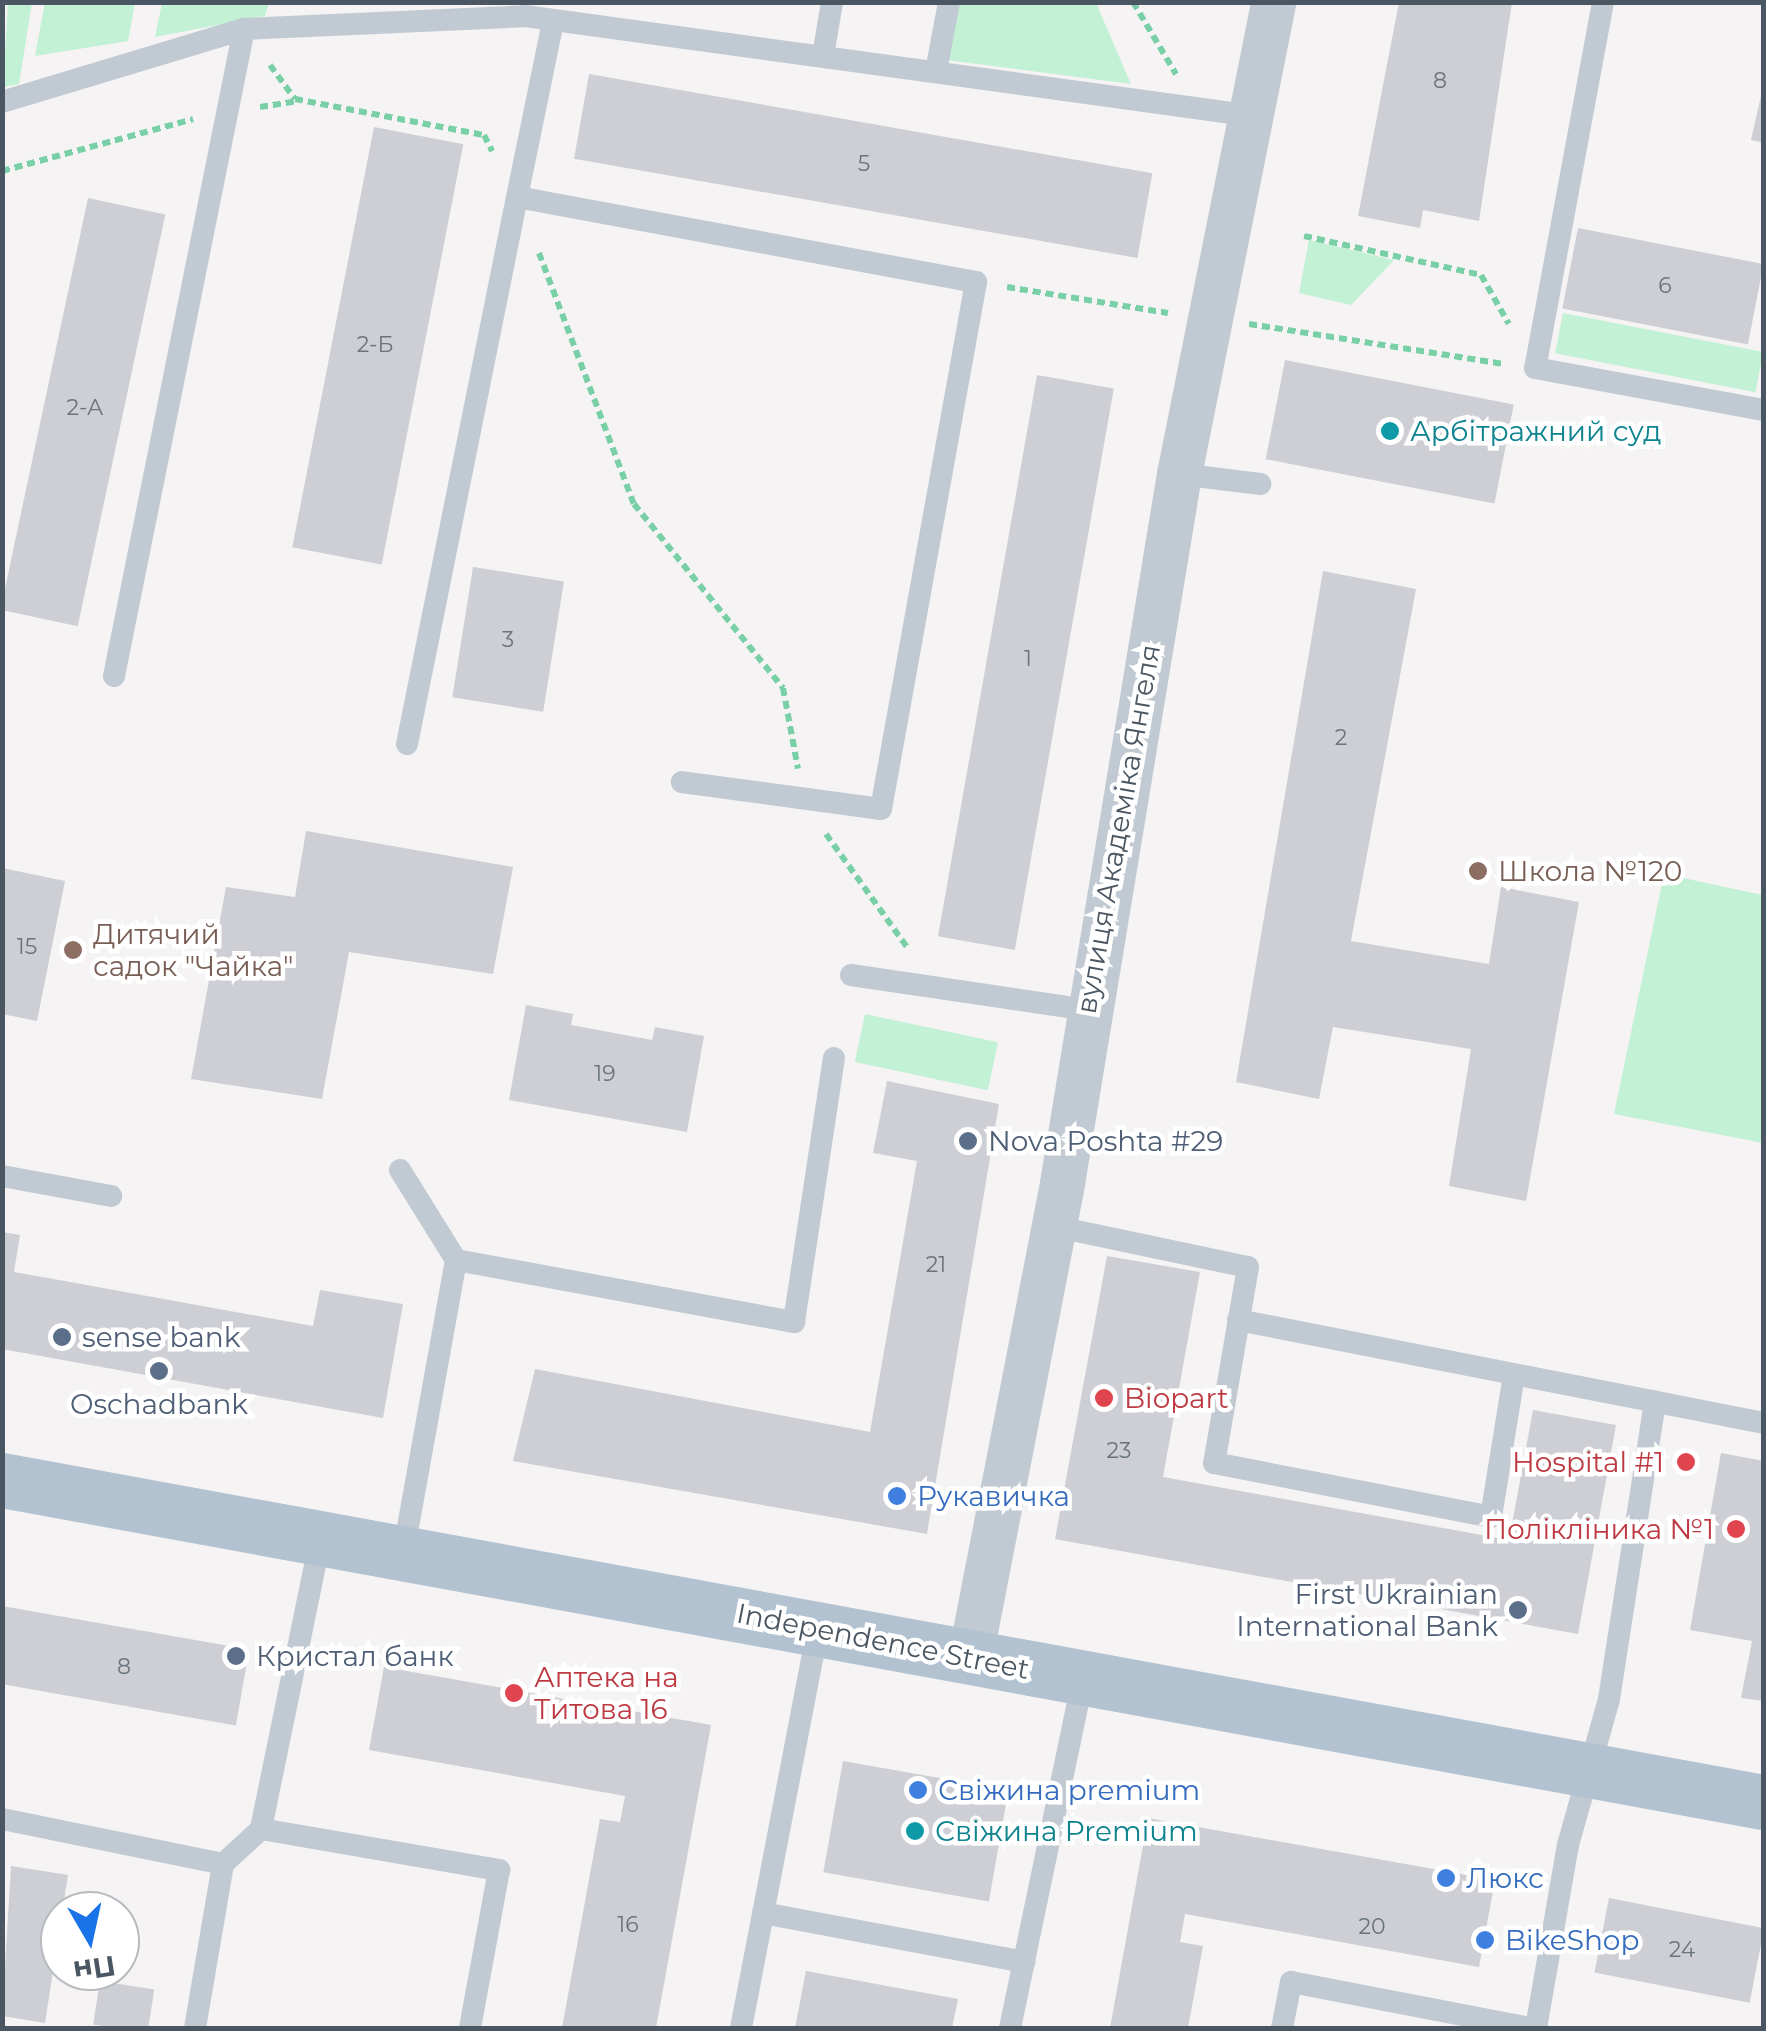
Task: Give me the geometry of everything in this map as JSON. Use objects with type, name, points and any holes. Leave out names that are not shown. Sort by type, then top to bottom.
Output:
[{"type":"main road","name":"Independence Street","points":[[2,1480],[1764,1802]]},
{"type":"street","name":"вулиця Академіка Янгеля","points":[[970,1658],[1053,1226],[1179,474],[1274,2]]},
{"type":"lane","points":[[823,56],[832,2]]},
{"type":"lane","points":[[936,71],[949,2]]},
{"type":"lane","points":[[1603,2],[1535,368],[1764,410]]},
{"type":"lane","points":[[407,744],[553,22]]},
{"type":"lane","points":[[2,102],[244,30],[553,22],[1196,105],[1253,116]]},
{"type":"lane","points":[[114,676],[244,30]]},
{"type":"lane","points":[[518,197],[976,282],[881,810],[682,782]]},
{"type":"lane","points":[[1179,474],[1260,484]]},
{"type":"lane","points":[[851,974],[1087,1010]]},
{"type":"lane","points":[[456,1260],[794,1322],[834,1058]]},
{"type":"lane","points":[[400,1170],[456,1260],[403,1554]]},
{"type":"lane","points":[[2,1176],[111,1196]]},
{"type":"lane","points":[[1053,1226],[1248,1267],[1214,1463],[1492,1517],[1514,1375]]},
{"type":"lane","points":[[1238,1320],[1764,1424]]},
{"type":"lane","points":[[1282,2028],[1291,1982],[1533,2028],[1586,1770],[1609,1698],[1655,1402]]},
{"type":"lane","points":[[195,2028],[223,1864],[261,1829],[320,1541]]},
{"type":"lane","points":[[741,2028],[818,1628]]},
{"type":"lane","points":[[1010,2028],[1083,1678]]},
{"type":"lane","points":[[2,1819],[223,1864]]},
{"type":"lane","points":[[261,1829],[499,1870],[470,2028]]},
{"type":"lane","points":[[763,1913],[1024,1962]]},
{"type":"path","points":[[1133,2],[1196,105]]},
{"type":"path","points":[[2,171],[227,112],[302,100]]},
{"type":"path","points":[[1304,236],[1481,275],[1535,368]]},
{"type":"path","points":[[634,504],[783,688],[803,799],[937,987]]},
{"type":"green space","points":[[45,2],[135,3],[128,41],[35,56]]},
{"type":"green space","points":[[8,3],[32,3],[19,84],[3,87]]},
{"type":"green space","points":[[162,3],[269,3],[265,16],[155,37]]},
{"type":"green space","points":[[949,3],[1096,3],[1131,84],[938,59]]},
{"type":"green space","points":[[1309,240],[1394,260],[1351,305],[1299,293]]},
{"type":"green space","points":[[1563,313],[1763,352],[1755,392],[1555,353]]},
{"type":"green space","points":[[1664,874],[1763,895],[1763,1143],[1614,1114]]},
{"type":"green space","points":[[865,1014],[998,1042],[988,1090],[855,1062]]},
{"type":"building","points":[[1399,2],[1512,2],[1479,221],[1423,210],[1420,228],[1358,216]]},
{"type":"building","points":[[589,74],[1152,173],[1137,258],[574,159]]},
{"type":"building","points":[[1764,83],[1764,143],[1751,140]]},
{"type":"building","points":[[374,127],[463,144],[382,565],[292,547]]},
{"type":"building","points":[[88,198],[165,214],[78,626],[2,610],[2,603]]},
{"type":"building","points":[[1578,228],[1764,264],[1748,345],[1562,308]]},
{"type":"building","name":"Арбітражний суд","points":[[1285,360],[1514,404],[1494,504],[1266,459]]},
{"type":"building","points":[[1037,375],[1114,389],[1015,950],[938,936]]},
{"type":"building","points":[[473,567],[564,581],[543,712],[452,697]]},
{"type":"building","points":[[1323,571],[1416,589],[1351,941],[1489,964],[1501,887],[1579,902],[1526,1201],[1449,1186],[1471,1049],[1333,1027],[1319,1099],[1236,1082]]},
{"type":"building","points":[[306,831],[513,867],[493,974],[349,952],[322,1099],[191,1079],[226,887],[295,897]]},
{"type":"building","points":[[2,868],[65,881],[37,1021],[2,1014]]},
{"type":"building","points":[[526,1005],[573,1014],[571,1025],[652,1040],[655,1027],[704,1036],[687,1132],[509,1100]]},
{"type":"building","points":[[887,1081],[999,1104],[927,1534],[513,1461],[535,1369],[870,1432],[917,1161],[873,1153]]},
{"type":"building","points":[[2,1232],[20,1235],[14,1272],[313,1326],[320,1290],[403,1304],[383,1418],[2,1349]]},
{"type":"building","points":[[1107,1256],[1200,1272],[1163,1477],[1509,1540],[1533,1410],[1616,1425],[1578,1634],[1055,1539]]},
{"type":"building","name":"Полікліника №1","points":[[1721,1453],[1764,1461],[1764,1701],[1741,1698],[1752,1641],[1690,1630]]},
{"type":"building","points":[[2,1606],[249,1650],[236,1725],[2,1684]]},
{"type":"building","points":[[384,1667],[711,1725],[656,2028],[562,2028],[600,1819],[620,1822],[625,1796],[369,1750]]},
{"type":"building","name":"Свіжина Premium","points":[[843,1761],[1008,1790],[989,1901],[823,1872]]},
{"type":"building","points":[[1148,1818],[1495,1880],[1479,1967],[1185,1914],[1180,1942],[1203,1946],[1188,2028],[1110,2028]]},
{"type":"building","points":[[11,1866],[68,1875],[66,1891],[40,1891],[40,1991],[50,1991],[45,2023],[2,2016]]},
{"type":"building","points":[[1609,1898],[1764,1928],[1750,2003],[1594,1973]]},
{"type":"building","points":[[806,1971],[958,1999],[952,2028],[795,2028]]},
{"type":"building","points":[[140,1987],[154,1990],[148,2028],[93,2024],[98,1991],[140,1991]]},
{"type":"place","name":"Арбітражний суд","points":[[1390,431]]},
{"type":"place","name":"Школа №120","points":[[1478,871]]},
{"type":"place","name":"Дитячий садок \"Чайка\"","points":[[73,950]]},
{"type":"place","name":"Nova Poshta #29","points":[[968,1141]]},
{"type":"place","name":"sense bank","points":[[62,1337]]},
{"type":"place","name":"Oschadbank","points":[[159,1371]]},
{"type":"place","name":"Biopart","points":[[1104,1398]]},
{"type":"place","name":"Hospital #1","points":[[1686,1462]]},
{"type":"place","name":"Рукавичка","points":[[897,1496]]},
{"type":"place","name":"Полікліника №1","points":[[1736,1529]]},
{"type":"place","name":"First Ukrainian International Bank","points":[[1518,1610]]},
{"type":"place","name":"Кристал банк","points":[[236,1656]]},
{"type":"place","name":"Аптека на Титова 16","points":[[514,1693]]},
{"type":"place","name":"Свіжина premium","points":[[918,1790]]},
{"type":"place","name":"Свіжина Premium","points":[[915,1831]]},
{"type":"place","name":"Люкс","points":[[1446,1878]]},
{"type":"place","name":"BikeShop","points":[[1485,1940]]}]
